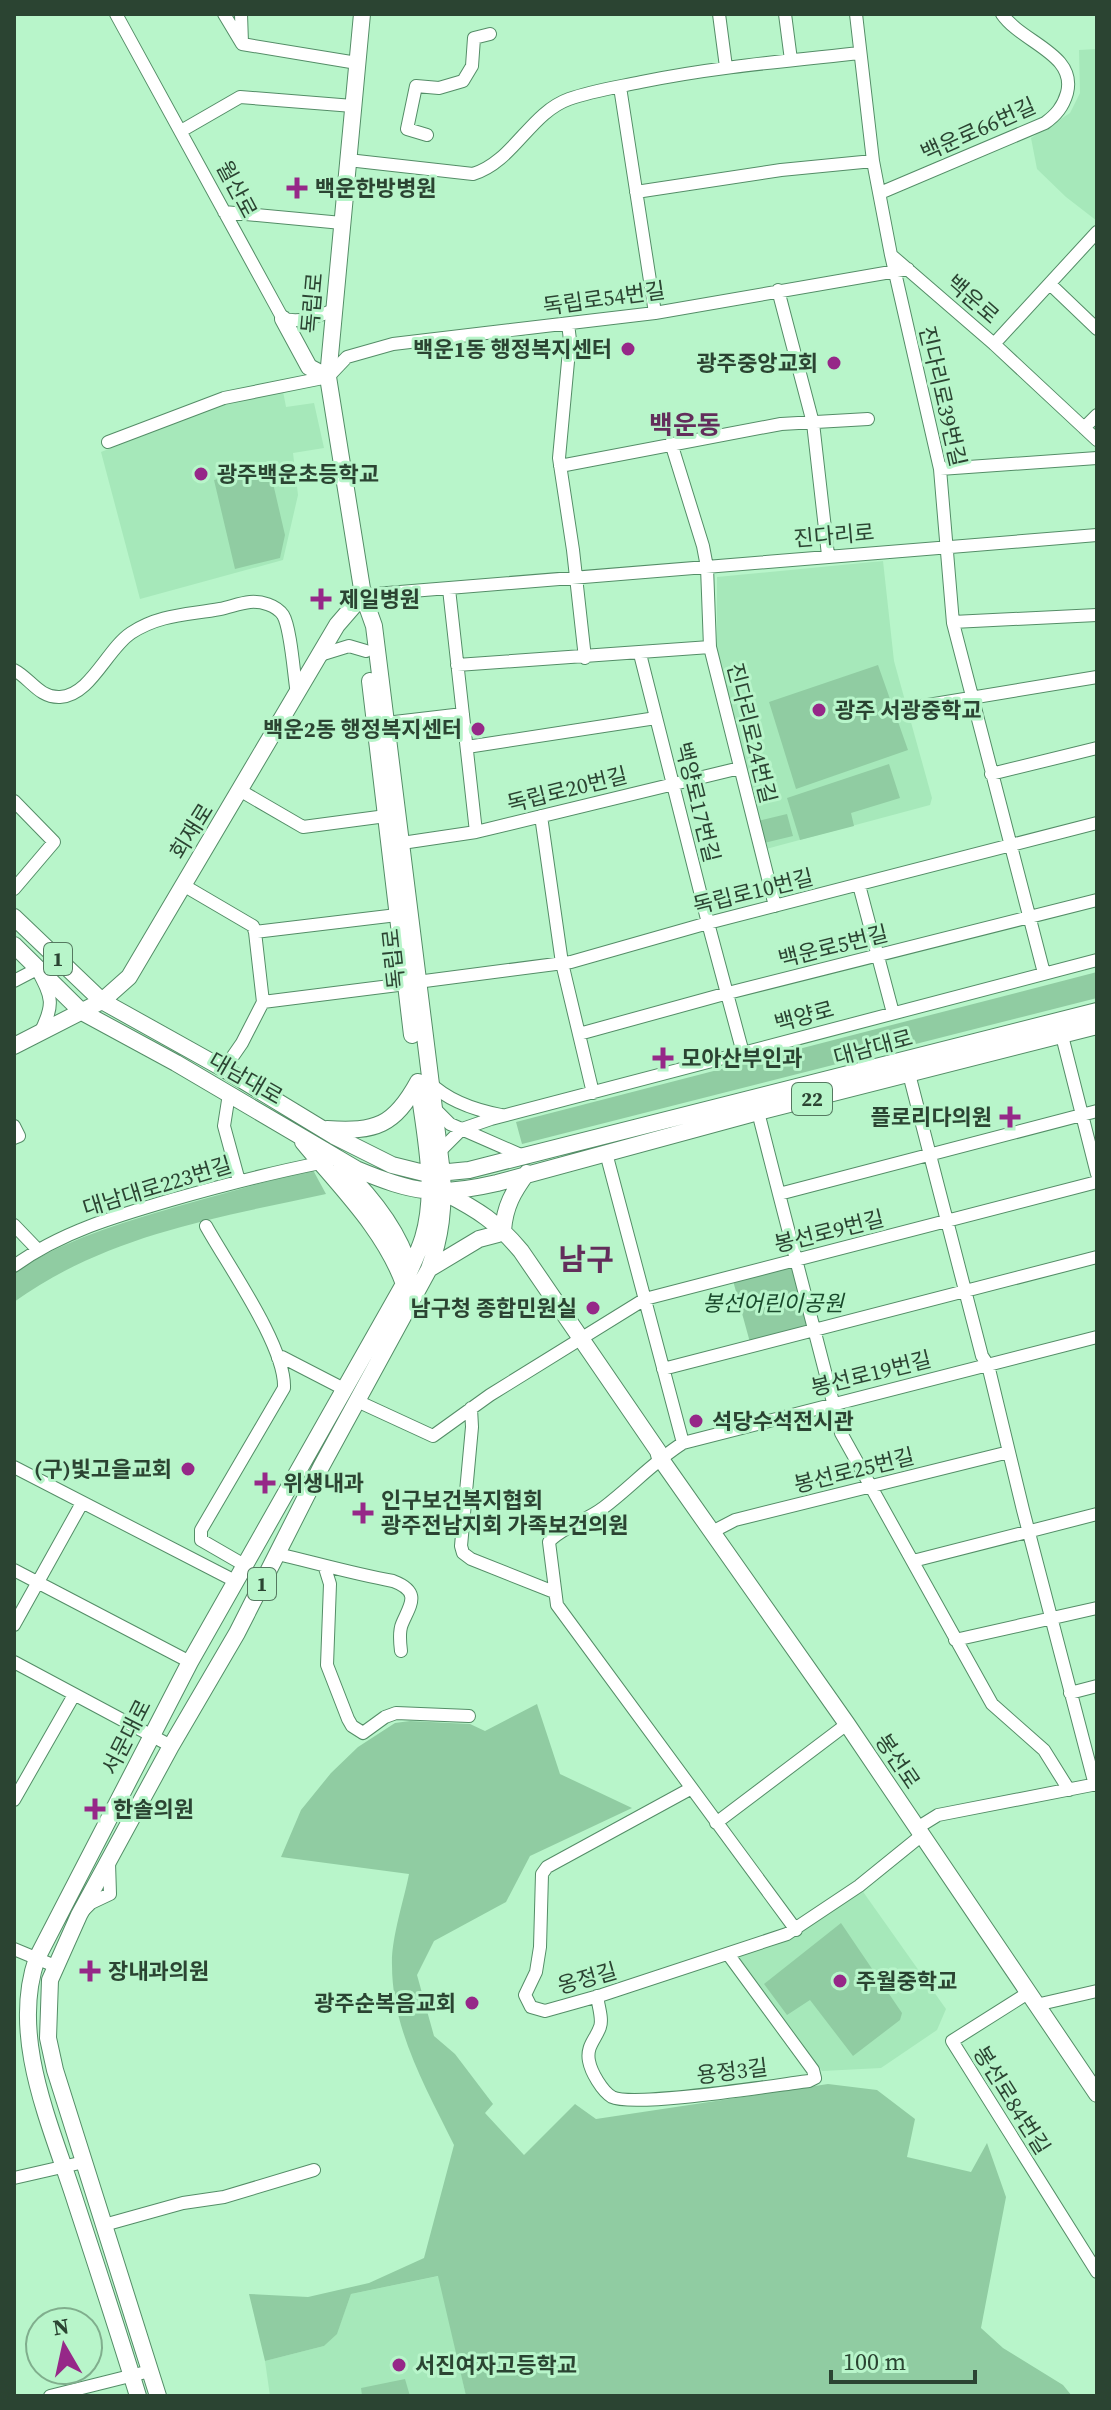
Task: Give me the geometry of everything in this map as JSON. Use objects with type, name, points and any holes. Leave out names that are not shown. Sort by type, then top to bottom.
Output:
[{"type":"main road","name":"독립로","points":[[362,14],[328,377],[363,595],[366,651],[397,915],[412,983]]},
{"type":"main road","name":"월산로","points":[[283,319],[309,367],[328,377]]},
{"type":"main road","name":"독립로","points":[[363,595],[374,626],[402,843],[412,983],[435,1174]]},
{"type":"main road","name":"회재로","points":[[14,1046],[102,1001],[129,977],[337,625],[363,595]]},
{"type":"main road","name":"대남대로","points":[[14,917],[102,1001],[377,1159],[435,1174],[469,1170],[517,1154],[1060,1028],[1097,1026]]},
{"type":"main road","name":"대남대로","points":[[14,945],[82,1012],[294,1132],[321,1156],[370,1175],[438,1195],[497,1183],[909,1074],[1060,1028],[1097,1011]]},
{"type":"main road","name":"독립로","points":[[423,1082],[432,1106],[439,1152],[435,1174]]},
{"type":"main road","points":[[321,1128],[358,1131],[385,1122],[404,1108],[423,1082]]},
{"type":"main road","points":[[517,1154],[512,1163],[514,1171],[527,1173]]},
{"type":"main road","points":[[321,1156],[355,1180],[386,1219],[406,1254],[407,1277]]},
{"type":"main road","points":[[429,1269],[479,1239],[501,1232],[505,1210],[527,1173]]},
{"type":"main road","name":"서문대로","points":[[158,2396],[55,2070],[48,2038],[50,1980],[109,1857],[213,1677],[429,1269],[439,1240],[435,1174]]},
{"type":"main road","name":"서문대로","points":[[138,2396],[37,2079],[27,2000],[37,1958],[190,1662],[407,1277],[438,1195]]},
{"type":"main road","name":"봉선로","points":[[438,1195],[501,1232],[847,1724],[1097,2094]]},
{"type":"street","name":"월산로","points":[[116,14],[283,319]]},
{"type":"street","points":[[224,14],[242,44],[357,63]]},
{"type":"street","points":[[241,14],[242,44]]},
{"type":"street","points":[[719,14],[726,67]]},
{"type":"street","points":[[785,14],[791,60]]},
{"type":"street","points":[[856,14],[873,161],[880,193]]},
{"type":"street","name":"백운로66번길","points":[[880,193],[1045,123],[1060,109],[1069,80],[1065,66],[1015,29],[1002,14]]},
{"type":"street","points":[[427,135],[407,129],[416,86],[439,88],[463,81],[472,66],[474,38],[490,34]]},
{"type":"street","points":[[348,160],[473,174],[485,170],[553,107],[569,99],[726,67],[860,53]]},
{"type":"street","points":[[620,87],[655,313]]},
{"type":"street","points":[[181,131],[240,97],[353,106]]},
{"type":"street","points":[[636,192],[781,170],[873,161]]},
{"type":"street","name":"진다리로39번길","points":[[880,193],[891,255],[901,270],[940,469],[953,622],[1044,973]]},
{"type":"street","points":[[224,212],[342,223]]},
{"type":"street","points":[[994,344],[1097,232]]},
{"type":"street","name":"독립로54번길","points":[[328,377],[347,357],[393,344],[655,313],[901,270]]},
{"type":"street","name":"백운로","points":[[901,270],[994,344],[1097,440]]},
{"type":"street","points":[[1051,285],[1097,329]]},
{"type":"street","points":[[778,290],[813,423],[828,555]]},
{"type":"street","points":[[283,319],[312,319],[334,310]]},
{"type":"street","points":[[568,324],[570,340],[560,466],[585,658]]},
{"type":"street","points":[[108,442],[224,398],[328,377]]},
{"type":"street","points":[[1084,428],[1097,415]]},
{"type":"street","points":[[560,466],[781,424],[868,419]]},
{"type":"street","name":"진다리로24번길","points":[[671,443],[693,509],[707,567],[710,647],[775,906]]},
{"type":"street","points":[[940,469],[1097,458]]},
{"type":"street","name":"진다리로","points":[[363,595],[1097,535]]},
{"type":"street","points":[[449,589],[476,832]]},
{"type":"street","points":[[14,670],[50,697],[73,695],[83,688],[106,656],[128,634],[148,623],[176,614],[260,602],[277,609],[285,619],[297,694]]},
{"type":"street","points":[[953,622],[1097,615]]},
{"type":"street","points":[[320,655],[349,646],[366,651]]},
{"type":"street","points":[[457,665],[710,647]]},
{"type":"street","name":"백양로17번길","points":[[640,654],[743,1053]]},
{"type":"street","points":[[910,708],[1097,677]]},
{"type":"street","points":[[386,723],[463,714]]},
{"type":"street","points":[[467,747],[656,718]]},
{"type":"street","points":[[991,774],[1097,748]]},
{"type":"street","name":"독립로20번길","points":[[402,843],[476,832],[740,768]]},
{"type":"street","points":[[241,791],[303,827],[386,816]]},
{"type":"street","points":[[14,801],[54,842],[14,889]]},
{"type":"street","points":[[541,816],[562,963],[593,1093]]},
{"type":"street","name":"독립로10번길","points":[[412,983],[562,963],[1097,823]]},
{"type":"street","points":[[183,885],[253,926],[263,1002]]},
{"type":"street","points":[[859,885],[893,1013]]},
{"type":"street","name":"백운로5번길","points":[[579,1034],[1097,900]]},
{"type":"street","points":[[255,932],[397,915]]},
{"type":"street","name":"백양로","points":[[439,1152],[462,1129],[504,1115],[1097,960]]},
{"type":"street","points":[[14,981],[37,969],[51,996],[52,1006],[40,1033]]},
{"type":"street","name":"독립로","points":[[263,1002],[412,983]]},
{"type":"street","name":"대남대로","points":[[224,1069],[242,1043],[263,1002]]},
{"type":"street","points":[[1060,1028],[1097,1174]]},
{"type":"street","points":[[909,1074],[1096,1784]]},
{"type":"street","points":[[423,1082],[473,1108],[504,1115],[497,1124],[496,1132],[500,1141],[517,1154]]},
{"type":"street","points":[[229,1094],[224,1126],[239,1181]]},
{"type":"street","points":[[432,1106],[440,1116],[462,1129],[517,1154]]},
{"type":"street","points":[[779,1194],[1097,1111]]},
{"type":"street","points":[[758,1112],[841,1433],[992,1704],[1044,1750],[1069,1790]]},
{"type":"street","points":[[14,1126],[19,1136],[14,1138]]},
{"type":"street","points":[[606,1153],[683,1443]]},
{"type":"street","name":"대남대로223번길","points":[[14,1266],[38,1250],[102,1221],[321,1156]]},
{"type":"street","name":"봉선로9번길","points":[[357,1401],[433,1436],[577,1339],[645,1299],[1097,1182]]},
{"type":"street","points":[[14,1225],[38,1250]]},
{"type":"street","points":[[206,1226],[255,1311],[278,1358],[284,1378],[284,1388],[201,1530],[201,1540],[246,1566]]},
{"type":"street","points":[[663,1369],[1097,1257]]},
{"type":"street","name":"봉선로19번길","points":[[554,1592],[549,1542],[554,1535],[603,1509],[659,1457],[683,1443],[1097,1337]]},
{"type":"street","points":[[278,1358],[282,1357],[344,1389]]},
{"type":"street","points":[[471,1408],[463,1553],[554,1592],[557,1605],[796,1930]]},
{"type":"street","name":"봉선로25번길","points":[[712,1532],[735,1520],[1009,1452]]},
{"type":"street","points":[[14,1467],[237,1582]]},
{"type":"street","points":[[16,1622],[82,1503]]},
{"type":"street","points":[[913,1561],[1097,1514]]},
{"type":"street","points":[[278,1554],[403,1586],[412,1605],[402,1625],[401,1651]]},
{"type":"street","points":[[325,1568],[330,1584],[327,1665],[352,1726],[363,1733],[385,1717],[406,1712],[469,1716]]},
{"type":"street","points":[[14,1570],[190,1662]]},
{"type":"street","points":[[955,1640],[1097,1608]]},
{"type":"street","points":[[14,1662],[171,1746]]},
{"type":"street","points":[[1070,1693],[1097,1686]]},
{"type":"street","points":[[14,1800],[74,1695]]},
{"type":"street","points":[[716,1823],[847,1724]]},
{"type":"street","name":"옹정길","points":[[690,1789],[547,1867],[542,1874],[540,1947],[536,1972],[526,1987],[527,2001],[531,2007],[545,2011],[597,1996],[796,1930],[859,1886],[938,1815],[1096,1784]]},
{"type":"street","points":[[14,1949],[55,1966]]},
{"type":"street","name":"용정3길","points":[[597,1996],[601,2025],[588,2052],[589,2064],[603,2089],[614,2098],[684,2097],[815,2078],[813,2070],[728,1954]]},
{"type":"street","points":[[1032,1999],[1097,1991]]},
{"type":"street","name":"봉선로84번길","points":[[1032,1999],[952,2041],[1091,2252],[1097,2272]]},
{"type":"street","points":[[14,2178],[84,2162]]},
{"type":"street","points":[[104,2225],[183,2203],[224,2197],[314,2170]]},
{"type":"street","points":[[50,2396],[150,2371]]},
{"type":"shaded area","points":[[1097,49],[1097,221],[1037,169],[1031,138],[1070,113],[1080,93],[1079,50]]},
{"type":"shaded area","name":"광주백운초등학교","points":[[283,391],[286,407],[314,403],[324,448],[293,453],[298,495],[283,560],[140,599],[101,452],[225,403]]},
{"type":"shaded area","name":"광주 서광중학교","points":[[883,561],[894,661],[932,798],[930,805],[766,849],[741,758],[717,651],[717,577]]},
{"type":"shaded area","name":"주월중학교","points":[[859,1886],[946,2009],[937,2030],[881,2068],[822,2071],[732,1952],[787,1934]]},
{"type":"shaded area","name":"서진여자고등학교","points":[[439,2276],[466,2396],[270,2396],[265,2361],[324,2346],[337,2333],[351,2294]]},
{"type":"green space","points":[[269,466],[285,535],[280,558],[235,569],[214,480]]},
{"type":"green space","points":[[878,665],[908,750],[796,789],[769,702]]},
{"type":"green space","points":[[889,764],[900,798],[851,813],[854,826],[800,840],[787,798]]},
{"type":"green space","points":[[787,814],[793,836],[764,843],[758,821]]},
{"type":"green space","points":[[1097,972],[1097,998],[522,1144],[516,1122]]},
{"type":"green space","points":[[313,1170],[326,1194],[203,1221],[125,1245],[50,1279],[14,1302],[14,1273],[71,1242],[175,1207]]},
{"type":"green space","name":"봉선어린이공원","points":[[796,1260],[813,1330],[751,1346],[732,1277]]},
{"type":"green space","points":[[537,1704],[560,1774],[632,1808],[530,1856],[506,1902],[434,1941],[417,1975],[434,2036],[455,2054],[493,2104],[485,2113],[524,2155],[575,2104],[596,2119],[828,2084],[877,2090],[915,2119],[907,2157],[971,2172],[987,2143],[1006,2197],[981,2328],[1003,2348],[1063,2385],[1072,2396],[466,2396],[438,2276],[351,2294],[337,2334],[324,2346],[265,2361],[249,2294],[308,2297],[369,2283],[424,2258],[454,2145],[412,2058],[394,1989],[394,1943],[409,1874],[281,1857],[301,1810],[331,1773],[358,1747],[395,1723],[470,1724],[485,1731]]},
{"type":"green space","points":[[841,1923],[902,2013],[900,2020],[853,2056],[810,2000],[787,2015],[764,1984]]},
{"type":"green space","points":[[405,2379],[410,2396],[362,2396],[361,2388]]},
{"type":"place","name":"백운한방병원","points":[[297,188]]},
{"type":"place","name":"백운1동 행정복지센터","points":[[628,349]]},
{"type":"place","name":"광주중앙교회","points":[[834,363]]},
{"type":"place","name":"광주백운초등학교","points":[[201,474]]},
{"type":"place","name":"제일병원","points":[[321,599]]},
{"type":"place","name":"광주 서광중학교","points":[[819,710]]},
{"type":"place","name":"백운2동 행정복지센터","points":[[478,729]]},
{"type":"place","name":"모아산부인과","points":[[663,1058]]},
{"type":"place","name":"플로리다의원","points":[[1010,1117]]},
{"type":"place","name":"남구청 종합민원실","points":[[593,1308]]},
{"type":"place","name":"석당수석전시관","points":[[696,1421]]},
{"type":"place","name":"(구)빛고을교회","points":[[188,1469]]},
{"type":"place","name":"위생내과","points":[[265,1483]]},
{"type":"place","name":"인구보건복지협회 광주전남지회 가족보건의원","points":[[363,1513]]},
{"type":"place","name":"한솔의원","points":[[95,1809]]},
{"type":"place","name":"장내과의원","points":[[90,1971]]},
{"type":"place","name":"주월중학교","points":[[840,1981]]},
{"type":"place","name":"광주순복음교회","points":[[472,2003]]},
{"type":"place","name":"서진여자고등학교","points":[[399,2365]]},
{"type":"district","name":"백운동","points":[[685,425]]},
{"type":"district","name":"남구","points":[[586,1260]]}]
